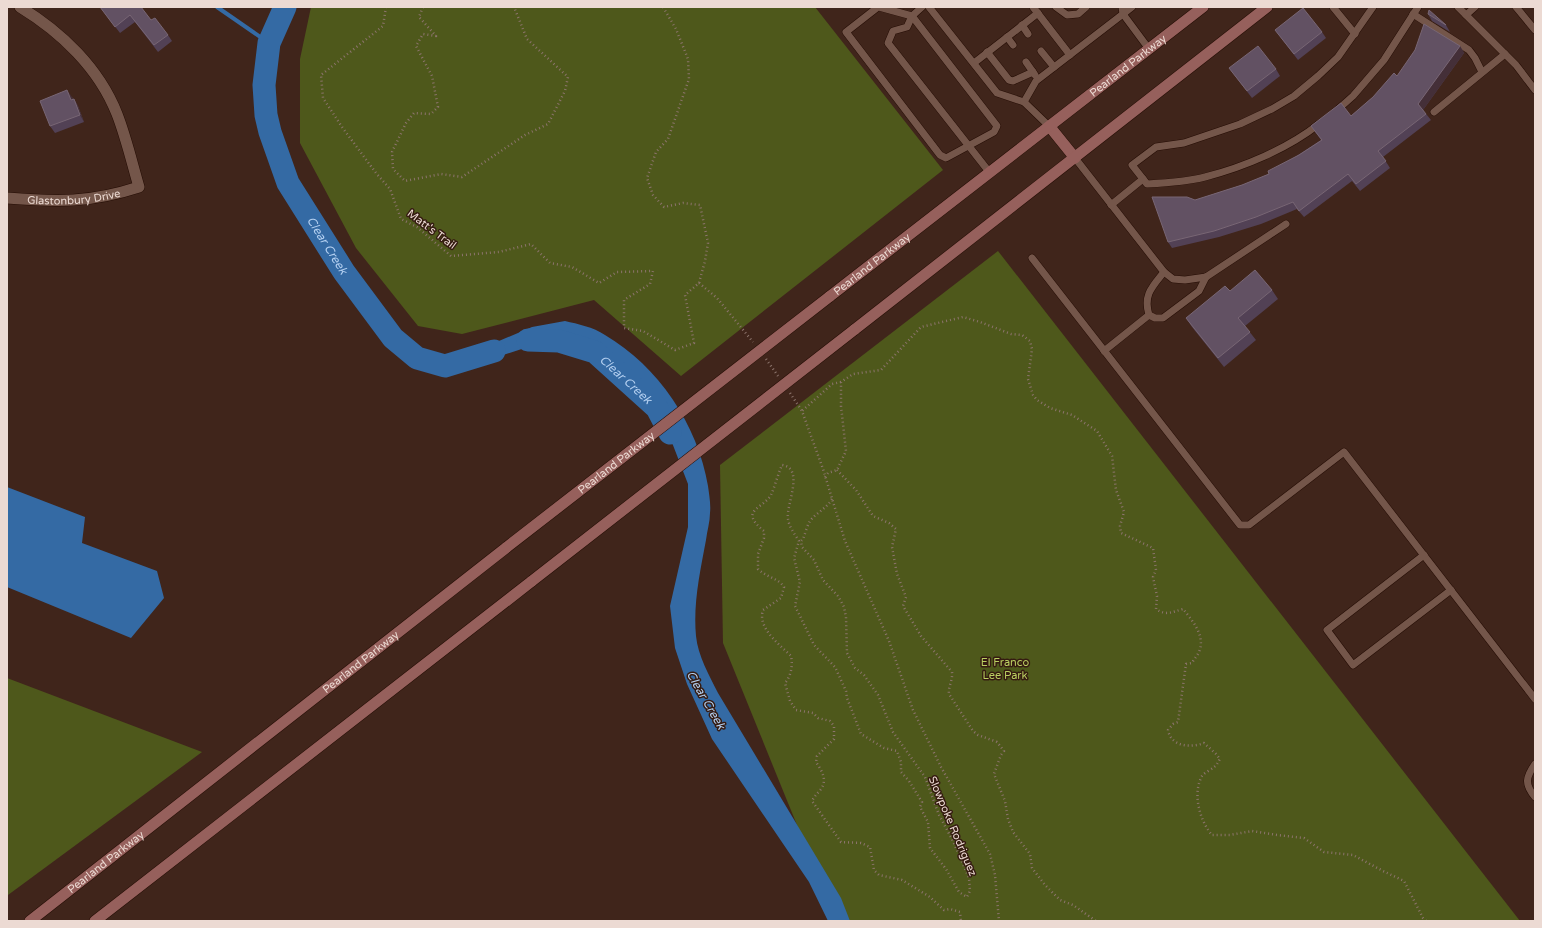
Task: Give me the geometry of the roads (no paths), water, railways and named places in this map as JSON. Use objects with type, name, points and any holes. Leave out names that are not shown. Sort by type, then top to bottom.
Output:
[{"type":"main road","name":"Pearland Parkway","points":[[30,921],[507,547],[1203,7]]},
{"type":"main road","points":[[95,921],[1267,7]]},
{"type":"main road","points":[[1050,127],[1075,158]]},
{"type":"street","name":"Glastonbury Drive","points":[[7,198],[60,201],[84,200],[116,194],[139,187],[118,115],[107,92],[94,73],[60,36],[44,22],[20,7]]},
{"type":"lane","points":[[879,7],[912,16],[997,126],[994,132],[946,158],[940,155],[846,32],[879,7]]},
{"type":"lane","points":[[922,7],[912,16],[907,28],[893,31],[888,43],[990,173]]},
{"type":"lane","points":[[929,7],[997,93],[1024,102],[1050,127]]},
{"type":"lane","points":[[1056,7],[1067,15],[1078,14],[1086,7]]},
{"type":"lane","points":[[1024,102],[1036,81],[1123,11],[1132,7]]},
{"type":"lane","points":[[1333,7],[1355,34]]},
{"type":"lane","points":[[1373,7],[1338,58],[1294,96],[1272,109],[1216,133],[1184,143],[1156,147],[1132,165],[1147,184],[1177,182],[1204,177],[1253,161],[1300,137],[1338,110],[1352,96],[1384,60],[1415,10],[1469,50],[1482,72]]},
{"type":"lane","points":[[1458,7],[1516,65],[1535,90]]},
{"type":"lane","points":[[1466,15],[1475,7]]},
{"type":"lane","points":[[1516,7],[1535,30]]},
{"type":"lane","points":[[974,63],[1022,25],[1036,10],[1070,55]]},
{"type":"lane","points":[[1123,11],[1149,49]]},
{"type":"lane","points":[[1022,25],[1028,34]]},
{"type":"lane","points":[[1007,37],[1012,45]]},
{"type":"lane","points":[[1041,51],[1054,67]]},
{"type":"lane","points":[[987,52],[1008,80],[1013,81],[1033,72]]},
{"type":"lane","points":[[1434,112],[1505,54]]},
{"type":"lane","points":[[1026,62],[1039,79]]},
{"type":"lane","points":[[1075,158],[1164,272],[1173,279],[1185,280],[1206,277],[1286,224]]},
{"type":"lane","points":[[1112,205],[1143,179]]},
{"type":"lane","points":[[1032,258],[1240,525],[1249,525],[1344,452],[1535,699]]},
{"type":"lane","points":[[1164,272],[1152,286],[1147,298],[1149,315],[1155,318],[1163,318],[1199,291],[1206,277]]},
{"type":"lane","points":[[1104,351],[1149,315]]},
{"type":"lane","points":[[1424,555],[1327,630],[1353,665],[1451,590]]},
{"type":"lane","points":[[1535,764],[1528,775],[1528,783],[1531,792],[1535,797]]},
{"type":"water","points":[[565,321],[596,330],[624,348],[642,363],[673,399],[695,441],[703,463],[710,503],[710,520],[699,576],[695,612],[696,636],[699,651],[704,665],[718,693],[841,898],[850,921],[828,921],[809,882],[712,739],[687,684],[675,648],[670,606],[688,527],[688,484],[671,440],[651,399],[636,378],[612,358],[595,346],[571,339],[537,344],[491,359],[463,365],[466,355],[532,327]]},
{"type":"water","points":[[7,487],[85,517],[82,543],[157,571],[164,598],[131,638],[7,587]]},
{"type":"waterway","points":[[217,7],[269,43]]},
{"type":"waterway","name":"Clear Creek","points":[[285,7],[269,43],[264,85],[266,115],[270,132],[288,183],[344,272],[393,338],[417,358],[445,366],[494,351]]},
{"type":"waterway","name":"Clear Creek","points":[[528,340],[559,341],[595,352],[657,408],[670,433]]},
{"type":"park label","name":"El Franco Lee Park","points":[[1005,668]]}]
